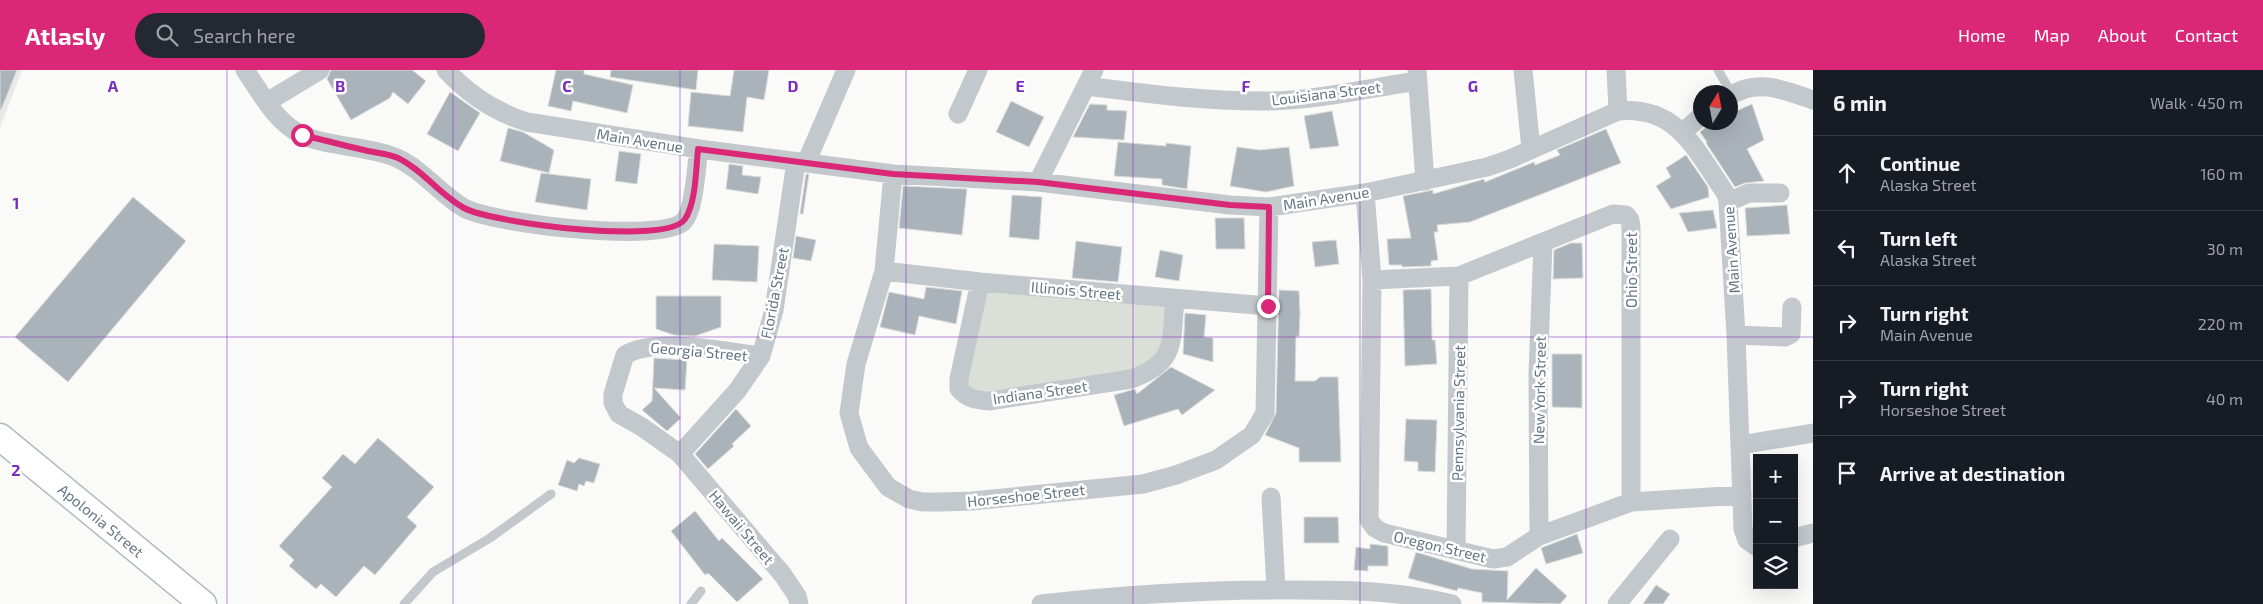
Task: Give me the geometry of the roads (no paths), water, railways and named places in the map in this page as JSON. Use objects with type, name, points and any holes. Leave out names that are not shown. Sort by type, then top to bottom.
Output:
[{"type":"main road","name":"Apolonia Street","points":[[0,437],[203,604]]},
{"type":"street","points":[[245,70],[278,118],[302,135],[396,158],[414,167],[464,208],[502,218],[608,232],[662,231],[674,228],[685,220],[693,192],[698,149]]},
{"type":"street","points":[[267,102],[320,70]]},
{"type":"street","name":"Main Avenue","points":[[446,70],[456,81],[501,114],[527,122],[698,149],[893,174],[1038,182],[1230,205],[1269,207],[1365,193],[1487,167],[1531,150],[1618,111],[1637,109],[1653,114],[1683,132],[1726,194],[1728,202],[1736,335],[1743,529],[1747,540],[1753,544]]},
{"type":"street","name":"Florida Street","points":[[680,454],[737,391],[761,356],[774,310],[801,163],[846,70]]},
{"type":"street","points":[[958,114],[978,70]]},
{"type":"street","points":[[1523,70],[1531,150]]},
{"type":"street","points":[[1616,70],[1618,111]]},
{"type":"street","points":[[1417,75],[1425,181]]},
{"type":"street","name":"Louisiana Street","points":[[1090,78],[1179,97],[1261,101],[1331,94],[1417,75]]},
{"type":"street","points":[[1038,182],[1090,78]]},
{"type":"street","points":[[1738,91],[1757,85],[1785,90],[1813,100]]},
{"type":"street","points":[[1683,132],[1693,123]]},
{"type":"street","name":"Horseshoe Street","points":[[893,174],[884,271],[856,364],[849,414],[859,448],[888,487],[909,499],[923,502],[972,501],[1143,484],[1176,475],[1216,460],[1252,435],[1265,412],[1269,207]]},
{"type":"street","name":"Oregon Street","points":[[1365,193],[1372,280],[1369,520],[1375,528],[1384,533],[1494,559],[1507,557],[1539,536],[1631,502],[1742,495]]},
{"type":"street","points":[[1728,202],[1749,193],[1780,194]]},
{"type":"street","name":"Ohio Street","points":[[1372,280],[1459,276],[1614,214],[1626,216],[1630,220],[1631,502]]},
{"type":"street","name":"New York Street","points":[[1539,536],[1538,374],[1543,244]]},
{"type":"street","name":"Illinois Street","points":[[884,271],[980,282],[1268,306]]},
{"type":"street","name":"Pennsylvania Street","points":[[1456,549],[1459,276]]},
{"type":"street","name":"Indiana Street","points":[[980,282],[959,379],[959,389],[965,396],[975,400],[989,401],[1121,380],[1150,372],[1166,359],[1171,343],[1175,299]]},
{"type":"street","points":[[1736,335],[1785,337],[1791,334],[1792,307]]},
{"type":"street","name":"Georgia Street","points":[[680,454],[642,427],[619,414],[615,408],[613,394],[626,355],[642,347],[651,346],[761,356]]},
{"type":"street","points":[[1740,445],[1813,433]]},
{"type":"street","name":"Hawaii Street","points":[[680,454],[783,575],[797,596],[799,604]]},
{"type":"street","points":[[1271,497],[1276,590]]},
{"type":"street","points":[[1798,537],[1813,533]]},
{"type":"street","points":[[1617,604],[1670,539]]},
{"type":"street","points":[[1041,604],[1149,593],[1276,590],[1375,591],[1408,594],[1452,604]]},
{"type":"lane","points":[[1718,70],[1726,85]]},
{"type":"lane","points":[[404,604],[433,572],[490,538],[551,494]]},
{"type":"lane","points":[[691,604],[701,592]]}]
